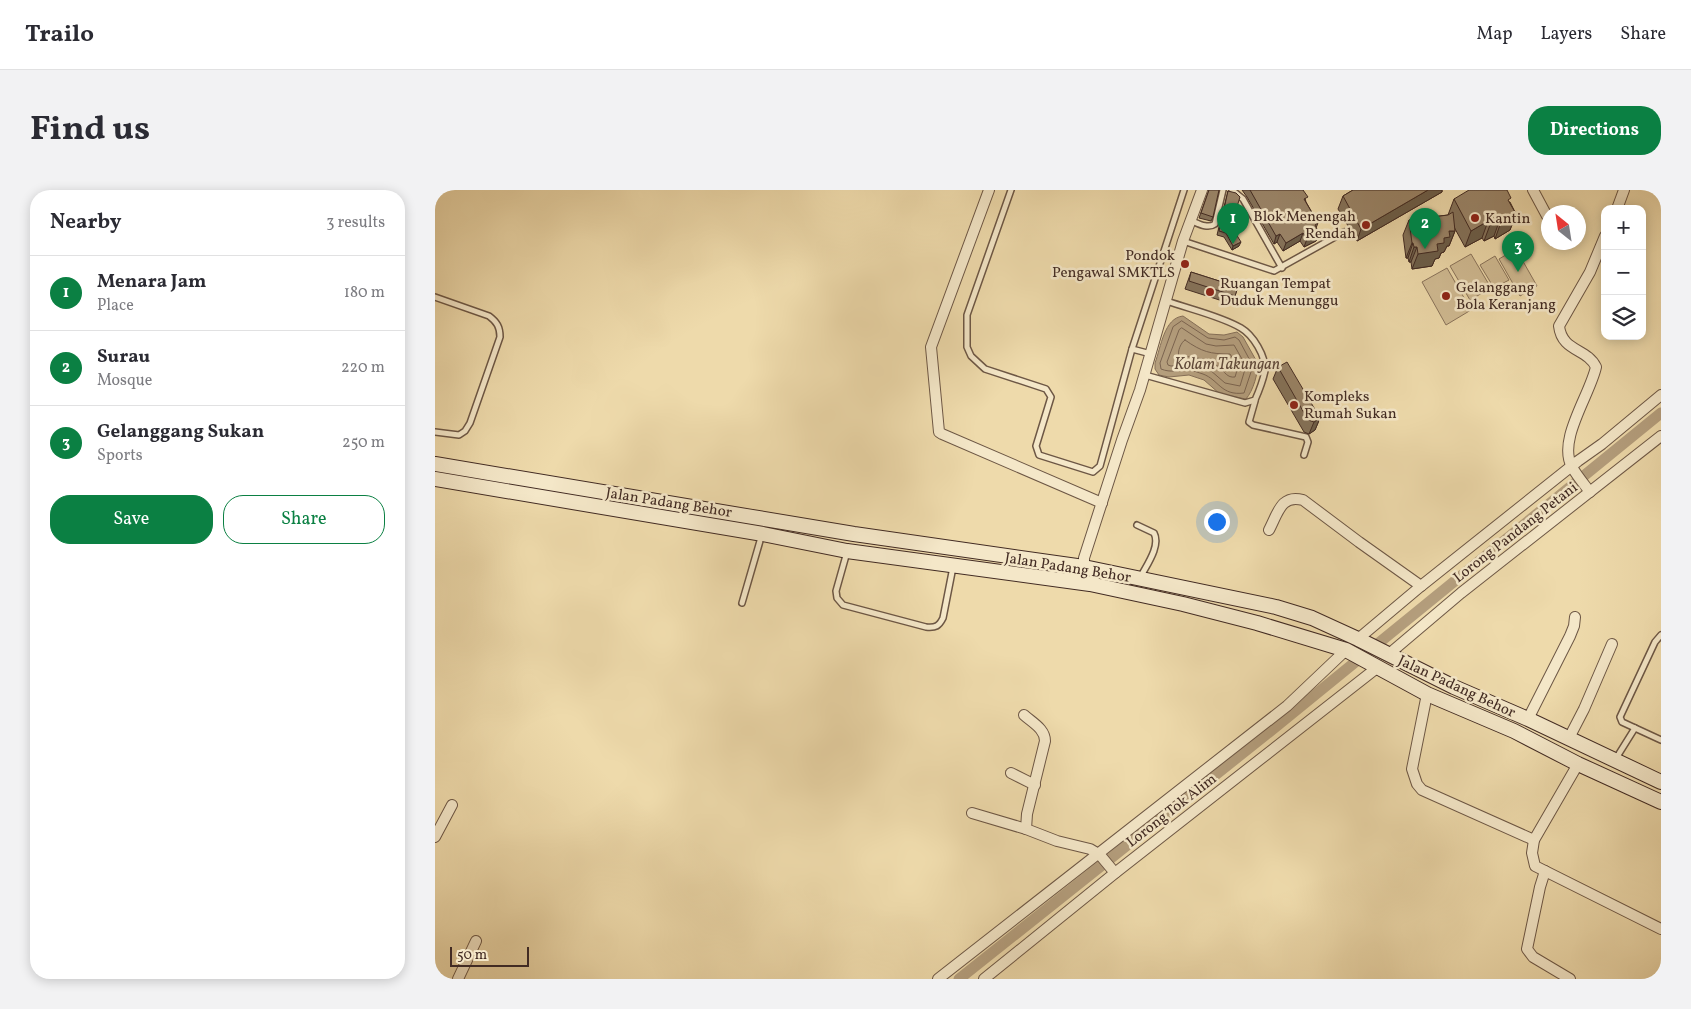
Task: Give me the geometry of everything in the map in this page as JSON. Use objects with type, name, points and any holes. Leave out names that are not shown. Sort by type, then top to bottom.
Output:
[{"type":"main road","name":"Jalan Padang Behor","points":[[435,464],[854,534],[1084,568],[1276,607],[1312,618],[1359,639],[1454,687],[1528,719],[1661,782]]},
{"type":"main road","name":"Jalan Padang Behor","points":[[435,479],[763,534],[847,551],[953,567],[1090,584],[1257,622],[1348,651],[1427,694],[1514,730],[1578,764],[1661,802]]},
{"type":"main road","points":[[1084,568],[1085,578],[1090,584]]},
{"type":"main road","points":[[1447,702],[1455,701],[1459,698],[1454,687]]},
{"type":"street","points":[[989,190],[931,347],[939,432],[1102,503]]},
{"type":"street","points":[[1084,568],[1084,558],[1145,375],[1183,241],[1202,190]]},
{"type":"street","points":[[1533,190],[1541,205]]},
{"type":"street","points":[[1618,205],[1624,190]]},
{"type":"street","points":[[1589,491],[1572,468],[1567,453],[1571,432],[1596,367],[1593,362],[1564,341],[1560,335],[1559,326],[1590,272],[1601,246]]},
{"type":"street","points":[[1359,639],[1421,586],[1572,468],[1661,395]]},
{"type":"street","name":"Lorong Pandang Petani","points":[[1389,654],[1461,593],[1661,436]]},
{"type":"street","points":[[1269,530],[1283,502],[1294,497],[1303,500],[1421,586]]},
{"type":"street","points":[[1528,719],[1570,636],[1575,617]]},
{"type":"street","points":[[1569,738],[1584,709],[1612,644]]},
{"type":"street","points":[[938,979],[1287,706],[1348,651]]},
{"type":"street","name":"Lorong Tok Alim","points":[[984,979],[1113,871],[1378,667]]},
{"type":"street","points":[[1427,694],[1412,769],[1417,784],[1422,790],[1534,840]]},
{"type":"street","points":[[1024,715],[1042,730],[1045,735],[1041,763],[1027,814],[1026,829]]},
{"type":"street","points":[[1578,764],[1534,840],[1533,860],[1535,866],[1661,929]]},
{"type":"street","points":[[1011,774],[1035,785]]},
{"type":"street","points":[[435,837],[452,805]]},
{"type":"street","points":[[972,812],[1057,841],[1091,849],[1099,854],[1113,871]]},
{"type":"street","points":[[1545,871],[1527,949],[1533,957],[1557,976],[1571,979]]},
{"type":"street","points":[[458,979],[476,941]]},
{"type":"lane","points":[[1011,190],[967,315],[967,347],[971,356],[985,370],[1047,389],[1051,397],[1036,446],[1039,455],[1093,472],[1100,466],[1132,349],[1184,190]]},
{"type":"lane","points":[[1192,221],[1207,226],[1215,224],[1223,190]]},
{"type":"lane","points":[[1232,190],[1243,200],[1282,268]]},
{"type":"lane","points":[[1183,241],[1274,272],[1344,232]]},
{"type":"lane","points":[[435,298],[489,316],[495,320],[500,328],[500,337],[470,423],[465,431],[459,435],[435,432]]},
{"type":"lane","points":[[1167,301],[1242,328],[1254,341],[1262,355],[1265,369],[1249,422],[1253,425],[1306,437],[1308,442],[1304,455]]},
{"type":"lane","points":[[1132,349],[1151,354]]},
{"type":"lane","points":[[1145,375],[1245,403],[1255,400]]},
{"type":"lane","points":[[1137,525],[1154,533],[1157,542],[1151,559],[1140,578]]},
{"type":"lane","points":[[742,604],[763,534]]},
{"type":"lane","points":[[847,551],[836,591],[837,598],[843,605],[927,627],[934,628],[940,625],[953,567]]},
{"type":"lane","points":[[1661,635],[1655,642],[1620,717],[1622,722],[1661,740]]},
{"type":"lane","points":[[1615,760],[1635,728]]},
{"type":"shaded area","points":[[1516,249],[1537,286],[1520,296],[1499,259]]},
{"type":"shaded area","points":[[1471,254],[1491,288],[1470,300],[1450,266]]},
{"type":"shaded area","points":[[1495,256],[1509,280],[1494,288],[1480,265]]},
{"type":"shaded area","name":"Gelanggang Bola Keranjang","points":[[1447,268],[1471,310],[1446,325],[1422,282]]},
{"type":"water","name":"Kolam Takungan","points":[[1183,316],[1209,334],[1224,335],[1237,332],[1243,337],[1257,362],[1255,381],[1246,399],[1220,394],[1204,380],[1189,375],[1169,377],[1159,375],[1155,369],[1155,363],[1164,334],[1171,322]]},
{"type":"building","points":[[1209,190],[1219,190],[1213,217],[1201,213]]},
{"type":"building","points":[[1250,190],[1303,190],[1308,197],[1304,199],[1318,223],[1315,225],[1319,233],[1307,239],[1303,233],[1286,243],[1280,234],[1276,236]]},
{"type":"building","points":[[1353,190],[1428,190],[1361,229],[1343,196]]},
{"type":"building","points":[[1469,190],[1507,190],[1511,198],[1508,200],[1516,214],[1501,222],[1500,219],[1490,225],[1488,221],[1471,231],[1454,199]]},
{"type":"building","points":[[1228,191],[1236,193],[1240,197],[1231,226],[1241,242],[1233,246],[1226,233],[1219,231]]},
{"type":"building","points":[[1453,212],[1455,231],[1449,231],[1450,237],[1444,238],[1444,243],[1437,244],[1438,251],[1418,254],[1417,247],[1414,247],[1412,243],[1409,220],[1448,215]]},
{"type":"building","points":[[1191,272],[1238,287],[1235,296],[1189,281]]},
{"type":"building","points":[[1287,362],[1320,418],[1314,422],[1308,420],[1278,367]]},
{"type":"waterway","points":[[959,979],[1278,725],[1661,413]]},
{"type":"place","name":"Kantin","points":[[1475,218]]},
{"type":"place","name":"Blok Menengah Rendah","points":[[1366,225]]},
{"type":"place","name":"Menara Jam","points":[[1233,244]]},
{"type":"place","name":"Surau","points":[[1425,249]]},
{"type":"place","name":"Pondok Pengawal SMKTLS","points":[[1185,264]]},
{"type":"place","name":"Gelanggang Sukan","points":[[1518,272]]},
{"type":"place","name":"Ruangan Tempat Duduk Menunggu","points":[[1210,292]]},
{"type":"place","name":"Gelanggang Bola Keranjang","points":[[1446,296]]},
{"type":"place","name":"Kompleks Rumah Sukan","points":[[1294,405]]}]
